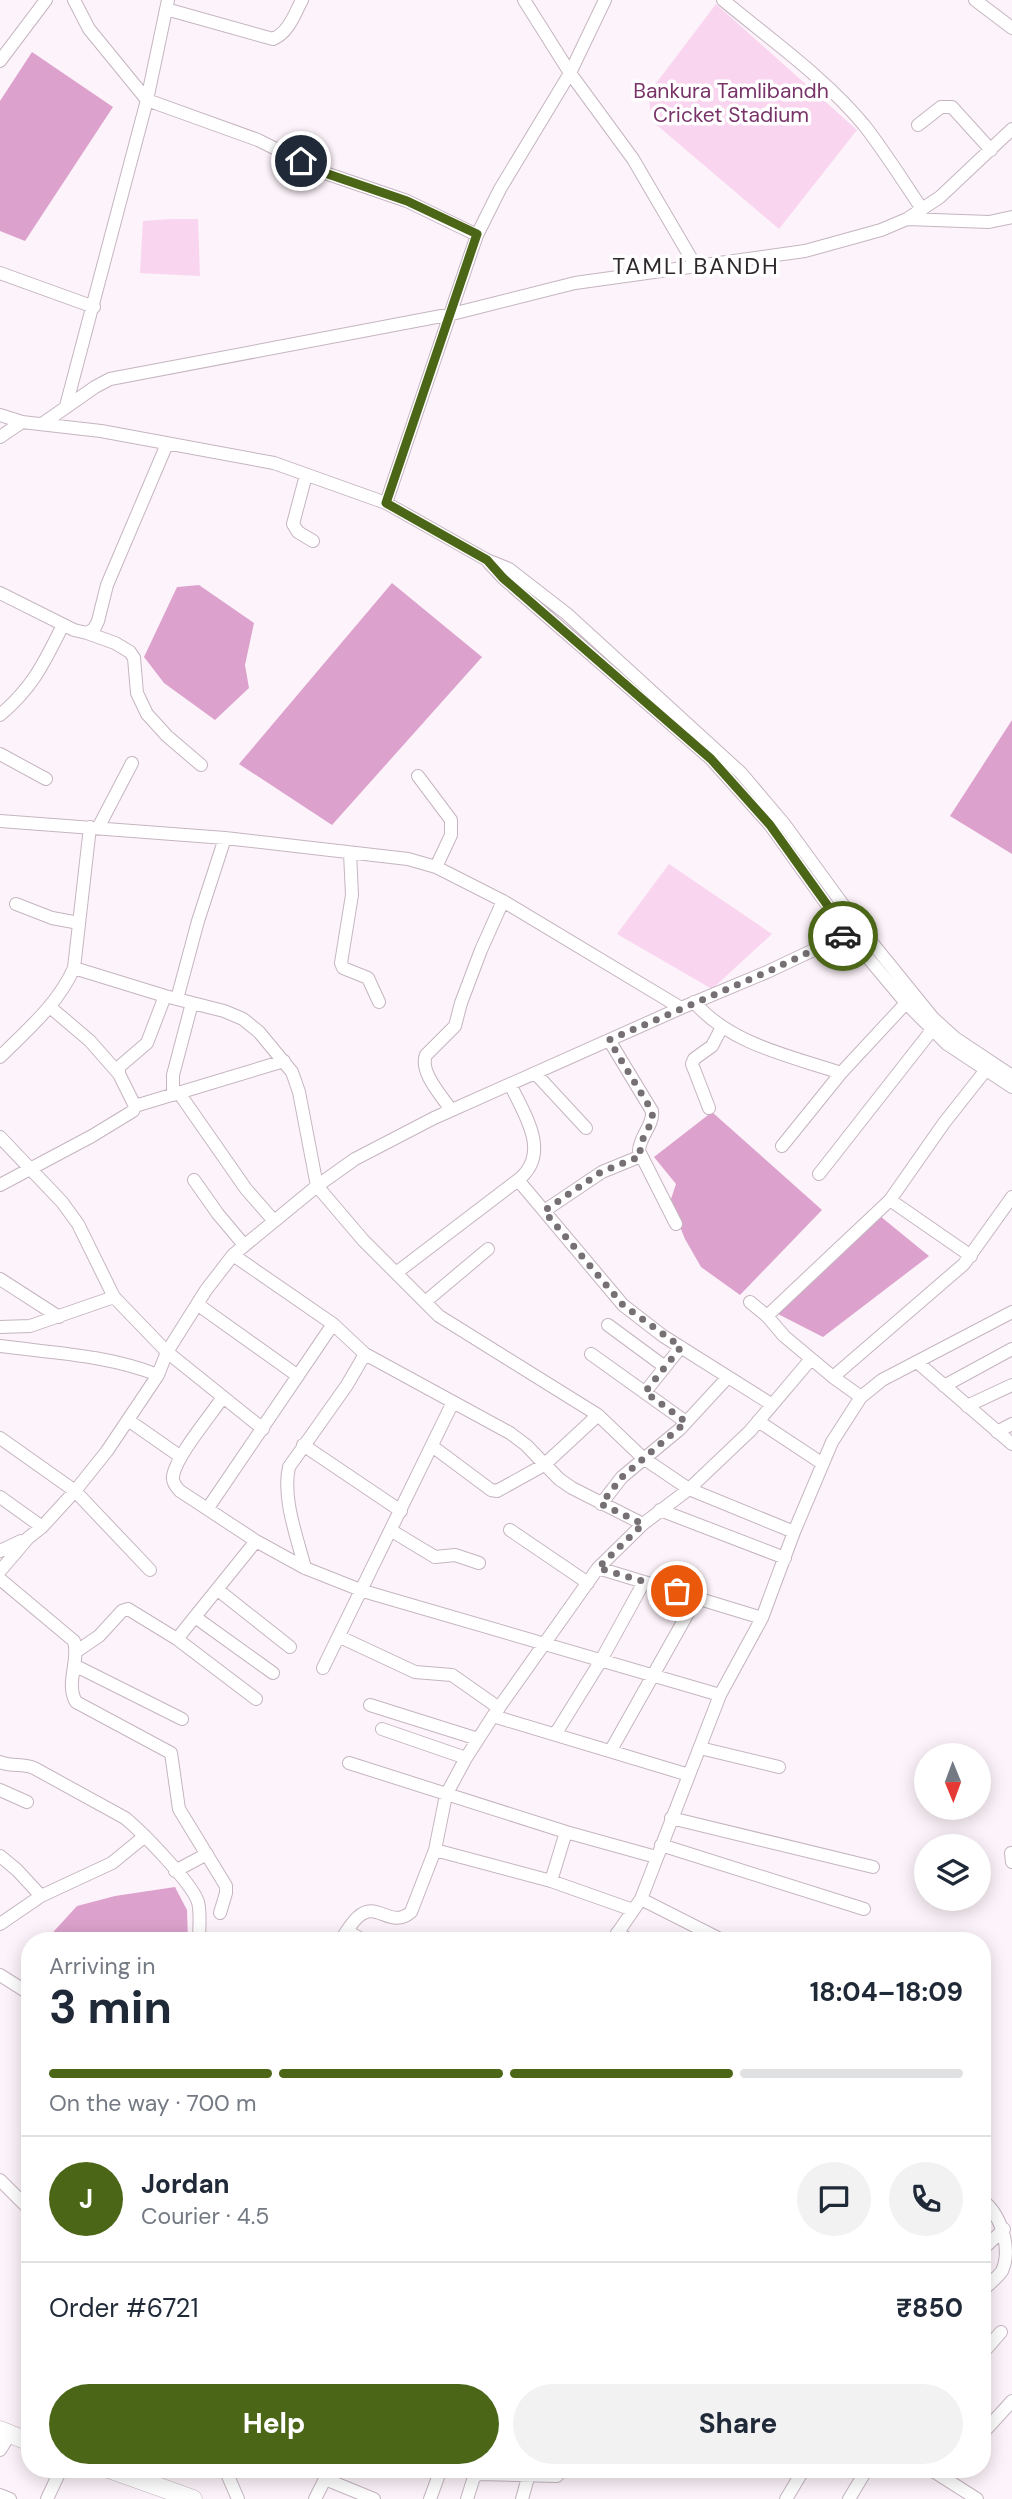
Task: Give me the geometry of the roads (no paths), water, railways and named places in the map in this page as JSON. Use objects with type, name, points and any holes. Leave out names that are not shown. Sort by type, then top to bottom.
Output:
[{"type":"highway","points":[[134,2478],[193,2499]]},
{"type":"street","points":[[0,61],[46,0]]},
{"type":"street","points":[[74,0],[89,29],[147,100],[258,141],[322,172],[407,201],[477,234]]},
{"type":"street","points":[[66,406],[147,100],[167,5],[273,39],[288,28],[302,0]]},
{"type":"street","points":[[524,0],[570,73],[634,159],[695,265]]},
{"type":"street","points":[[386,503],[477,234],[500,189],[570,73],[605,0]]},
{"type":"street","points":[[723,0],[807,69],[846,106],[886,155],[922,209]]},
{"type":"street","points":[[975,0],[1012,29]]},
{"type":"street","points":[[918,125],[941,107],[952,107],[991,150]]},
{"type":"street","points":[[42,424],[110,379],[452,314],[575,283],[806,251],[881,230],[907,219],[940,198],[1012,128]]},
{"type":"street","points":[[907,219],[989,222],[1012,217]]},
{"type":"street","points":[[0,273],[94,307]]},
{"type":"street","points":[[0,415],[22,422],[101,431],[274,463],[386,503],[487,560],[503,578],[711,759],[770,825],[854,931],[905,1003],[932,1030],[989,1067],[1012,1076]]},
{"type":"street","points":[[0,437],[22,422]]},
{"type":"street","points":[[87,633],[98,621],[107,585],[167,444]]},
{"type":"street","points":[[306,475],[293,524],[298,532],[313,541]]},
{"type":"street","points":[[0,593],[74,631],[115,643],[130,652],[134,658],[137,693],[147,714],[167,736],[201,765]]},
{"type":"street","points":[[0,715],[30,687],[63,625]]},
{"type":"street","points":[[0,754],[46,779]]},
{"type":"street","points":[[0,1057],[50,1007],[74,968],[94,827],[132,763]]},
{"type":"street","points":[[418,776],[451,820],[451,835],[436,867]]},
{"type":"street","points":[[0,821],[225,838],[408,859],[436,867],[503,901],[681,1007]]},
{"type":"street","points":[[119,1074],[121,1063],[147,1043],[171,998],[225,838]]},
{"type":"street","points":[[350,853],[352,895],[341,962],[344,968],[368,978],[379,1002]]},
{"type":"street","points":[[451,1110],[423,1061],[455,1026],[481,950],[503,901]]},
{"type":"street","points":[[16,904],[52,918],[79,923]]},
{"type":"street","points":[[0,1551],[27,1538],[42,1527],[75,1492],[158,1375],[167,1352],[197,1304],[233,1255],[317,1186],[355,1159],[451,1110],[681,1007],[767,972],[854,931]]},
{"type":"street","points":[[854,931],[933,1018],[1012,1087]]},
{"type":"street","points":[[74,968],[171,998],[224,1011],[243,1019],[260,1032],[292,1072],[299,1093],[317,1186],[363,1240],[425,1302],[450,1324],[598,1415],[643,1458],[689,1489],[794,1532]]},
{"type":"street","points":[[694,1002],[706,1016],[756,1045],[841,1073]]},
{"type":"street","points":[[192,1003],[173,1075],[176,1094],[246,1189],[274,1221]]},
{"type":"street","points":[[782,1146],[841,1073],[905,1003]]},
{"type":"street","points":[[50,1007],[90,1041],[119,1074],[135,1106]]},
{"type":"street","points":[[709,1108],[692,1064],[694,1059],[712,1046],[722,1027]]},
{"type":"street","points":[[819,1174],[932,1030]]},
{"type":"street","points":[[609,1040],[652,1111],[653,1116],[639,1145],[641,1156],[676,1224]]},
{"type":"street","points":[[0,1185],[123,1118],[133,1111],[135,1106],[284,1060]]},
{"type":"street","points":[[767,1316],[890,1200],[944,1123],[989,1067]]},
{"type":"street","points":[[535,1073],[586,1128]]},
{"type":"street","points":[[396,1273],[527,1173],[532,1163],[534,1135],[510,1084]]},
{"type":"street","points":[[0,1137],[62,1202],[78,1224],[114,1297],[167,1352],[262,1429]]},
{"type":"street","points":[[544,1211],[601,1172],[641,1156]]},
{"type":"street","points":[[194,1180],[244,1245]]},
{"type":"street","points":[[518,1180],[623,1305],[681,1347],[771,1404]]},
{"type":"street","points":[[834,1377],[971,1256],[1006,1217],[1012,1197]]},
{"type":"street","points":[[890,1200],[971,1256]]},
{"type":"street","points":[[425,1302],[488,1249]]},
{"type":"street","points":[[233,1255],[333,1324],[365,1354],[510,1433],[526,1445],[559,1479],[601,1504],[643,1524]]},
{"type":"street","points":[[0,1279],[59,1317]]},
{"type":"street","points":[[0,1327],[30,1326],[114,1297]]},
{"type":"street","points":[[750,1302],[767,1316],[784,1336],[861,1397]]},
{"type":"street","points":[[197,1304],[298,1376]]},
{"type":"street","points":[[618,1932],[641,1899],[720,1695],[762,1618],[832,1442],[861,1397],[882,1381],[1012,1312]]},
{"type":"street","points":[[208,1508],[333,1324]]},
{"type":"street","points":[[608,1325],[665,1367]]},
{"type":"street","points":[[0,1346],[110,1360],[158,1375]]},
{"type":"street","points":[[645,1392],[681,1347]]},
{"type":"street","points":[[944,1386],[1012,1349]]},
{"type":"street","points":[[305,1567],[294,1522],[287,1477],[289,1467],[347,1385],[365,1354]]},
{"type":"street","points":[[592,1354],[686,1422]]},
{"type":"street","points":[[347,1932],[358,1917],[366,1912],[375,1910],[395,1919],[404,1918],[411,1912],[435,1850],[446,1795],[466,1758],[598,1568],[643,1524],[689,1489],[758,1421],[811,1359]]},
{"type":"street","points":[[917,1362],[1012,1444]]},
{"type":"street","points":[[601,1504],[622,1477],[686,1422],[728,1377]]},
{"type":"street","points":[[967,1406],[1012,1385]]},
{"type":"street","points":[[223,1397],[181,1457],[173,1476],[174,1484],[180,1491],[256,1541],[305,1567],[363,1591],[720,1695]]},
{"type":"street","points":[[323,1668],[363,1591],[453,1402]]},
{"type":"street","points":[[432,1446],[491,1490],[497,1491],[505,1489],[544,1465],[598,1415]]},
{"type":"street","points":[[128,1420],[181,1457]]},
{"type":"street","points":[[758,1421],[823,1464]]},
{"type":"street","points":[[997,1432],[1012,1424]]},
{"type":"street","points":[[0,1438],[75,1492],[150,1570]]},
{"type":"street","points":[[303,1445],[401,1511]]},
{"type":"street","points":[[0,1497],[42,1527]]},
{"type":"street","points":[[660,1510],[785,1558]]},
{"type":"street","points":[[510,1530],[588,1583]]},
{"type":"street","points":[[391,1531],[435,1557],[455,1555],[479,1563]]},
{"type":"street","points":[[0,1571],[27,1538]]},
{"type":"street","points":[[177,1639],[256,1541]]},
{"type":"street","points":[[598,1568],[762,1618]]},
{"type":"street","points":[[0,1579],[74,1641],[77,1651],[71,1687],[76,1702],[171,1753],[179,1809],[226,1886],[220,1913]]},
{"type":"street","points":[[556,1733],[644,1582]]},
{"type":"street","points":[[218,1590],[290,1647]]},
{"type":"street","points":[[611,1749],[697,1597]]},
{"type":"street","points":[[77,1651],[99,1636],[122,1611],[128,1609],[177,1639],[256,1699]]},
{"type":"street","points":[[195,1617],[273,1673]]},
{"type":"street","points":[[340,1637],[415,1672],[459,1678],[496,1712],[689,1775]]},
{"type":"street","points":[[74,1665],[182,1719]]},
{"type":"street","points":[[370,1705],[478,1739]]},
{"type":"street","points":[[382,1729],[466,1758]]},
{"type":"street","points":[[700,1748],[779,1767]]},
{"type":"street","points":[[0,1762],[9,1766],[27,1765],[34,1768],[125,1818],[145,1836],[198,1901],[199,1932]]},
{"type":"street","points":[[349,1763],[566,1832],[659,1851],[864,1909]]},
{"type":"street","points":[[0,1790],[27,1802]]},
{"type":"street","points":[[671,1818],[873,1867]]},
{"type":"street","points":[[551,1881],[566,1832]]},
{"type":"street","points":[[0,1924],[41,1896],[112,1863],[145,1836]]},
{"type":"street","points":[[435,1850],[551,1881],[633,1910]]},
{"type":"street","points":[[175,1871],[207,1854]]},
{"type":"street","points":[[0,1856],[41,1896]]},
{"type":"street","points":[[641,1899],[706,1932]]},
{"type":"street","points":[[0,1975],[21,1988]]},
{"type":"street","points":[[0,2180],[21,2201]]},
{"type":"street","points":[[991,2209],[1004,2229],[1008,2249],[1003,2271],[991,2282]]},
{"type":"street","points":[[991,2241],[1004,2229]]},
{"type":"street","points":[[991,2344],[1001,2332]]},
{"type":"street","points":[[991,2424],[1012,2401]]},
{"type":"street","points":[[0,2450],[19,2436]]},
{"type":"street","points":[[47,2499],[57,2478]]},
{"type":"street","points":[[232,2478],[238,2499]]},
{"type":"street","points":[[315,2499],[326,2478]]},
{"type":"street","points":[[335,2478],[374,2499]]},
{"type":"street","points":[[430,2499],[438,2478]]},
{"type":"street","points":[[467,2499],[474,2478]]},
{"type":"street","points":[[522,2499],[528,2478]]},
{"type":"street","points":[[786,2499],[799,2478]]},
{"type":"street","points":[[849,2499],[862,2478]]},
{"type":"street","points":[[951,2478],[977,2499]]},
{"type":"street","points":[[0,2495],[10,2499]]},
{"type":"district","name":"TAMLI BANDH","points":[[696,266]]},
{"type":"park label","name":"Bankura Tamlibandh Cricket Stadium","points":[[731,103]]}]
